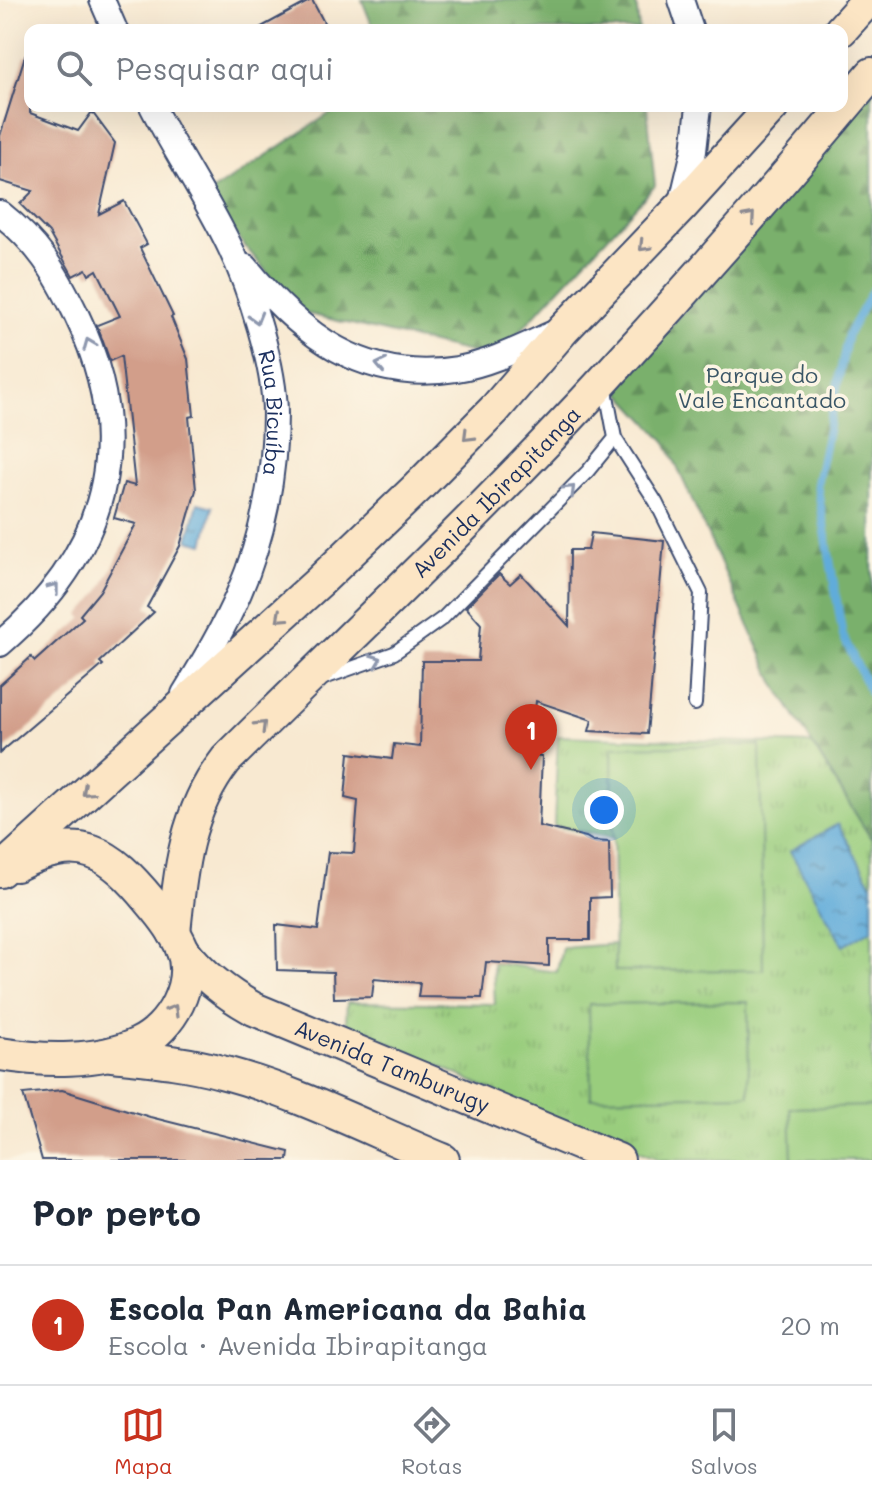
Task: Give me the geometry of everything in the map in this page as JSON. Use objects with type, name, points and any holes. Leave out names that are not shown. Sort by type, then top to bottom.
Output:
[{"type":"main road","points":[[846,24],[868,0]]},
{"type":"main road","name":"Avenida Ibirapitanga","points":[[848,102],[872,74]]},
{"type":"main road","points":[[0,872],[407,498],[494,410],[563,330],[768,112]]},
{"type":"main road","name":"Avenida Ibirapitanga","points":[[104,1054],[138,1045],[154,1034],[177,1005],[186,967],[178,941],[183,860],[194,816],[208,783],[226,760],[399,592],[605,380],[839,112]]},
{"type":"main road","name":"Avenida Tamburugy","points":[[0,872],[49,851],[72,849],[96,853],[114,861],[131,877],[206,976],[235,998],[254,1009],[618,1160]]},
{"type":"main road","points":[[0,1054],[44,1059]]},
{"type":"main road","points":[[0,1068],[44,1059],[104,1054],[175,1062],[222,1072],[273,1089],[443,1160]]},
{"type":"street","points":[[102,0],[112,24]]},
{"type":"street","points":[[681,0],[689,24]]},
{"type":"street","name":"Rua Bicuíba","points":[[155,112],[229,245],[250,297],[264,348],[275,412],[271,470],[261,528],[241,590],[217,641],[174,711]]},
{"type":"street","points":[[680,208],[694,151],[698,112]]},
{"type":"street","points":[[0,213],[26,233],[53,268],[82,326],[96,362],[107,406],[109,447],[103,491],[89,531],[71,567],[47,598],[0,644]]},
{"type":"street","name":"Rua Bicuíba","points":[[229,245],[264,289],[300,326],[337,351],[372,364],[413,371],[457,369],[495,358],[563,330]]},
{"type":"lane","points":[[605,380],[615,438],[656,502],[701,593],[695,704]]},
{"type":"lane","points":[[302,685],[394,653],[443,618],[588,471],[615,438]]},
{"type":"green space","points":[[362,0],[636,0],[638,24],[372,24]]},
{"type":"green space","name":"Parque do Vale Encantado","points":[[872,88],[872,840],[775,684],[666,442],[617,389]]},
{"type":"green space","points":[[332,112],[648,112],[655,186],[495,358],[300,312],[204,197]]},
{"type":"green space","points":[[558,736],[812,744],[872,840],[872,1160],[661,1160],[530,1108],[346,1023],[347,1002],[495,1004],[493,963],[557,972],[562,948],[615,944],[614,838],[554,826]]},
{"type":"green space","points":[[760,745],[763,970],[615,971],[612,747]]},
{"type":"green space","points":[[748,1002],[749,1095],[591,1098],[589,1004]]},
{"type":"green space","points":[[872,1106],[872,1160],[792,1160],[790,1108]]},
{"type":"water","points":[[198,503],[213,507],[204,544],[188,540]]},
{"type":"water","points":[[838,824],[872,885],[872,929],[843,946],[790,851]]},
{"type":"building","points":[[311,0],[325,24],[267,24]]},
{"type":"building","points":[[24,59],[24,112],[78,131],[92,112],[115,143],[99,214],[124,201],[147,244],[140,248],[173,316],[188,359],[194,416],[189,417],[196,490],[180,546],[147,607],[154,612],[100,662],[103,665],[0,753],[0,685],[31,657],[35,661],[83,618],[80,615],[100,591],[136,524],[114,518],[124,483],[135,486],[121,356],[110,361],[97,325],[120,316],[97,270],[89,275],[86,269],[73,276],[49,233],[20,204],[33,191],[0,181],[0,136]]},
{"type":"building","points":[[591,533],[664,541],[647,734],[589,731],[592,720],[536,701],[530,755],[542,756],[539,826],[593,841],[609,842],[610,897],[590,898],[590,940],[549,940],[549,966],[486,962],[482,998],[418,997],[420,983],[374,979],[372,997],[334,998],[333,972],[277,970],[276,925],[318,930],[328,852],[354,853],[358,801],[345,798],[349,753],[392,759],[394,744],[420,747],[422,661],[478,661],[481,624],[466,607],[499,574],[510,584],[521,574],[569,626],[570,550],[588,550]]},
{"type":"building","points":[[62,1090],[150,1117],[289,1152],[288,1160],[42,1160],[23,1094]]},
{"type":"waterway","points":[[872,291],[848,334],[817,484],[843,636],[872,696]]},
{"type":"place","name":"Escola Pan Americana da Bahia","points":[[531,770]]}]
